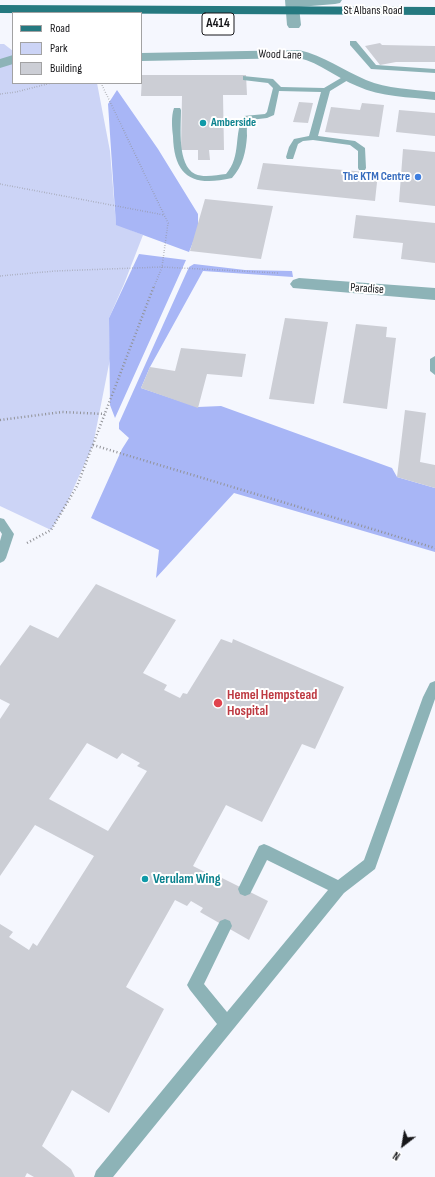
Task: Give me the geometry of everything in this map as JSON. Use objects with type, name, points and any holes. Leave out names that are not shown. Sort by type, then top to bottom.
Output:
[{"type":"main road","name":"St Albans Road","points":[[0,9],[293,4],[435,11]]},
{"type":"main road","points":[[0,22],[12,22]]},
{"type":"main road","points":[[279,24],[310,25]]},
{"type":"street","points":[[294,25],[293,4],[335,0]]},
{"type":"street","name":"Wood Lane","points":[[142,57],[299,54],[314,59],[348,77],[377,88],[435,96]]},
{"type":"street","points":[[0,64],[12,59]]},
{"type":"street","name":"Paradise","points":[[299,284],[435,294]]},
{"type":"lane","points":[[353,43],[374,67],[435,71]]},
{"type":"lane","points":[[246,78],[270,81],[278,88],[326,90],[348,77]]},
{"type":"lane","points":[[177,110],[176,146],[187,171],[191,175],[201,178],[229,176],[232,174],[242,149],[244,120],[253,117],[267,116],[271,113],[275,90],[278,88]]},
{"type":"lane","points":[[313,138],[326,90]]},
{"type":"lane","points":[[290,157],[293,144],[297,140],[313,138],[352,143],[362,150],[362,168]]},
{"type":"lane","points":[[435,359],[435,370]]},
{"type":"lane","points":[[0,522],[8,534],[0,558]]},
{"type":"lane","points":[[102,1177],[339,888],[370,864],[429,696],[435,687]]},
{"type":"lane","points":[[245,889],[264,851],[339,888]]},
{"type":"lane","points":[[225,926],[195,985],[227,1024]]},
{"type":"path","points":[[0,94],[16,92],[47,84]]},
{"type":"path","points":[[0,558],[51,530],[76,486],[93,446],[104,414],[162,267],[168,224],[100,84]]},
{"type":"path","points":[[0,184],[164,215]]},
{"type":"path","points":[[0,276],[56,271],[162,267],[298,274],[299,284]]},
{"type":"path","points":[[0,420],[62,412],[104,414]]},
{"type":"path","points":[[93,446],[435,548]]},
{"type":"green space","points":[[0,44],[4,44],[12,50],[12,84],[97,84],[110,151],[116,224],[143,235],[109,318],[110,359],[93,445],[67,503],[51,530],[0,506]]},
{"type":"shaded area","points":[[117,90],[158,149],[198,214],[198,230],[189,252],[116,225],[108,104]]},
{"type":"shaded area","points":[[139,254],[186,260],[115,418],[110,405],[109,318]]},
{"type":"shaded area","points":[[194,264],[245,270],[292,271],[293,277],[203,271],[150,367],[141,388],[198,407],[221,406],[392,468],[397,477],[435,488],[435,552],[234,493],[156,578],[159,550],[91,518],[122,449],[129,438],[119,429],[119,423],[189,267]]},
{"type":"building","points":[[380,43],[382,45],[435,46],[435,62],[396,62],[380,65],[365,46]]},
{"type":"building","name":"Amberside","points":[[142,75],[246,75],[247,95],[223,95],[224,150],[209,150],[210,160],[198,160],[198,150],[181,150],[182,96],[141,96]]},
{"type":"building","points":[[299,102],[313,103],[308,123],[293,122]]},
{"type":"building","points":[[362,103],[384,105],[379,137],[325,132],[331,107],[360,110]]},
{"type":"building","points":[[399,110],[435,113],[435,136],[396,132]]},
{"type":"building","name":"The KTM Centre","points":[[403,149],[435,152],[435,206],[399,202]]},
{"type":"building","points":[[263,163],[378,173],[375,201],[257,189]]},
{"type":"building","points":[[205,199],[273,206],[261,259],[190,251]]},
{"type":"building","points":[[356,215],[435,223],[435,263],[401,259],[403,243],[353,238]]},
{"type":"building","points":[[285,318],[328,322],[314,404],[269,399]]},
{"type":"building","points":[[356,324],[387,327],[386,337],[396,338],[387,409],[343,403]]},
{"type":"building","points":[[181,348],[246,354],[242,377],[207,374],[198,408],[141,388],[150,367],[175,371]]},
{"type":"building","points":[[405,410],[426,413],[420,462],[435,465],[435,488],[397,477]]},
{"type":"building","name":"Verulam Wing","points":[[96,584],[176,620],[143,673],[167,685],[164,690],[180,698],[183,693],[187,694],[221,639],[232,643],[233,639],[344,687],[315,749],[302,744],[262,822],[226,805],[193,866],[207,873],[205,876],[216,882],[220,877],[268,901],[249,940],[200,912],[203,908],[191,901],[187,906],[175,900],[126,987],[164,1009],[109,1113],[72,1090],[42,1146],[71,1169],[75,1177],[34,1177],[27,1173],[25,1177],[0,1177],[0,924],[13,932],[9,937],[29,950],[33,943],[37,946],[94,856],[35,825],[0,876],[0,719],[10,704],[0,699],[0,666],[30,625],[58,638]],"holes":[[[87,743],[117,759],[122,753],[140,763],[137,766],[147,771],[108,831],[49,799]]]},
{"type":"place","name":"Amberside","points":[[203,123]]},
{"type":"place","name":"The KTM Centre","points":[[418,177]]},
{"type":"place","name":"Hemel Hempstead Hospital","points":[[218,703]]},
{"type":"place","name":"Verulam Wing","points":[[145,879]]}]
